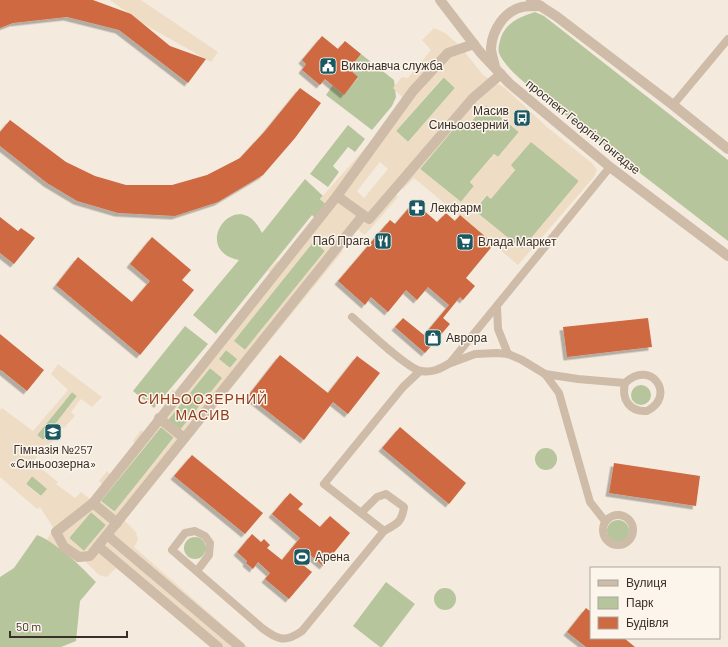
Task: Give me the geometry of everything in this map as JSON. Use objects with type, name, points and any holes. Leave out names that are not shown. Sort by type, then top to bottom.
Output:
[{"type":"street","name":"проспект Георгія Гонгадзе","points":[[440,0],[474,44],[509,83],[610,167],[728,256]]},
{"type":"street","points":[[531,0],[673,105],[728,149]]},
{"type":"street","points":[[337,196],[369,219],[498,70],[491,49],[495,31],[502,20],[512,11],[522,7],[541,6]]},
{"type":"street","points":[[363,215],[90,556],[79,558],[64,547],[56,532],[93,503],[159,418],[337,196],[414,91],[448,53],[474,44]]},
{"type":"street","points":[[159,418],[184,438]]},
{"type":"street","points":[[93,503],[117,523]]},
{"type":"street","points":[[107,535],[240,647]]},
{"type":"street","points":[[98,546],[218,647]]},
{"type":"street","points":[[116,561],[125,550]]},
{"type":"street","points":[[150,590],[159,579]]},
{"type":"lane","points":[[673,105],[726,43]]},
{"type":"lane","points":[[450,363],[610,167]]},
{"type":"lane","points":[[497,307],[498,329],[508,354]]},
{"type":"lane","points":[[352,317],[409,365],[420,371],[436,371],[450,363],[475,354],[508,354],[522,360],[545,374],[559,393],[590,502],[605,521]]},
{"type":"lane","points":[[384,531],[324,484],[402,387],[420,371]]},
{"type":"lane","points":[[545,374],[578,379],[625,383],[635,375],[642,374],[650,376],[655,380],[660,389],[661,395],[658,403],[647,411],[634,410],[627,404],[624,398],[625,383]]},
{"type":"lane","points":[[197,570],[209,555],[210,543],[205,536],[195,532],[185,533],[172,550],[197,570],[262,628],[275,637],[292,639],[302,631],[384,531],[394,526],[402,518],[404,507],[386,494],[377,496],[361,513]]},
{"type":"green space","points":[[535,12],[544,16],[728,160],[728,241],[531,88],[508,67],[499,53],[502,35],[513,22]]},
{"type":"green space","points":[[361,54],[394,80],[396,97],[392,106],[372,130],[326,95],[333,85],[344,94],[358,78],[349,69]]},
{"type":"green space","points":[[444,77],[455,88],[408,142],[396,131]]},
{"type":"green space","points":[[486,105],[519,132],[498,157],[494,154],[470,182],[474,186],[461,202],[420,169],[461,120],[468,125]]},
{"type":"green space","points":[[348,125],[365,139],[355,152],[348,147],[333,166],[339,172],[328,187],[310,174]]},
{"type":"green space","points":[[531,141],[579,181],[522,249],[474,211],[487,195],[491,198],[515,170],[510,165]]},
{"type":"green space","points":[[305,179],[323,196],[320,199],[327,205],[316,219],[312,215],[216,334],[193,315],[239,260],[224,254],[218,244],[218,234],[222,224],[231,216],[241,214],[252,219],[262,233]]},
{"type":"green space","points":[[314,241],[325,251],[245,350],[233,341]]},
{"type":"green space","points":[[185,326],[208,344],[154,408],[133,391]]},
{"type":"green space","points":[[226,350],[238,359],[230,368],[218,359]]},
{"type":"green space","points":[[210,368],[223,378],[180,430],[168,420]]},
{"type":"green space","points":[[637,385],[645,385],[651,391],[651,399],[645,405],[637,405],[631,399],[631,391]]},
{"type":"green space","points":[[72,392],[77,396],[43,440],[37,435]]},
{"type":"green space","points":[[161,427],[174,437],[115,512],[101,501]]},
{"type":"green space","points":[[546,448],[550,449],[556,455],[556,463],[550,469],[546,470],[542,469],[536,463],[535,459],[536,455],[542,449]]},
{"type":"green space","points":[[32,476],[48,489],[41,496],[26,484]]},
{"type":"green space","points":[[91,512],[106,525],[84,551],[69,538]]},
{"type":"green space","points":[[618,520],[622,521],[628,527],[628,535],[622,541],[618,542],[614,541],[608,535],[607,531],[608,527],[614,521]]},
{"type":"green space","points":[[37,535],[61,549],[96,582],[80,601],[76,641],[61,647],[0,647],[0,577],[14,568]]},
{"type":"green space","points":[[195,537],[199,538],[205,544],[205,552],[199,558],[195,559],[191,558],[185,552],[184,548],[185,544],[191,538]]},
{"type":"green space","points":[[386,582],[415,604],[382,647],[380,647],[353,626]]},
{"type":"green space","points":[[445,588],[449,589],[455,595],[455,603],[449,609],[445,610],[441,609],[435,603],[434,599],[435,595],[441,589]]},
{"type":"shaded area","points":[[110,0],[141,0],[218,52],[211,62],[142,23]]},
{"type":"shaded area","points":[[434,28],[445,33],[460,46],[483,75],[505,88],[547,127],[593,164],[597,170],[594,177],[518,265],[414,178],[403,189],[399,186],[393,193],[398,197],[365,235],[354,227],[338,247],[343,251],[124,520],[136,532],[138,540],[134,547],[248,647],[210,647],[116,568],[107,577],[99,575],[85,561],[76,562],[47,539],[54,529],[40,507],[37,509],[0,477],[0,410],[2,408],[33,431],[68,390],[51,374],[58,364],[102,397],[92,407],[81,399],[71,412],[75,416],[64,428],[61,426],[56,431],[60,434],[48,446],[45,444],[33,462],[58,482],[56,484],[75,498],[81,492],[90,499],[102,484],[99,481],[107,471],[110,474],[135,443],[133,441],[141,430],[144,432],[168,402],[165,399],[173,389],[176,392],[271,274],[268,271],[277,261],[280,263],[329,206],[320,199],[375,137],[404,99],[393,88],[402,77],[408,78],[431,50],[422,40]],"holes":[[[443,77],[455,88],[408,142],[396,131]],[[486,105],[519,132],[498,157],[494,154],[470,182],[474,186],[461,202],[420,169],[461,120],[468,125]],[[531,142],[579,181],[522,249],[474,210],[486,195],[491,199],[515,170],[511,165]],[[380,162],[388,169],[364,198],[357,191]],[[314,241],[325,251],[245,350],[234,341]],[[226,350],[237,359],[230,368],[219,359]],[[210,368],[222,378],[180,430],[168,419]],[[72,392],[77,396],[43,440],[37,435]],[[161,427],[174,438],[114,512],[101,501]],[[32,476],[47,489],[41,496],[26,484]],[[91,512],[106,525],[84,551],[69,538]]]},
{"type":"building","points":[[0,0],[93,0],[131,14],[170,46],[206,59],[188,83],[119,30],[67,17],[13,23],[0,28]]},
{"type":"building","name":"Виконавча служба","points":[[322,36],[338,49],[345,41],[361,54],[349,69],[358,77],[344,95],[325,79],[320,85],[302,70],[306,64],[302,60]]},
{"type":"building","points":[[300,88],[321,103],[295,138],[263,175],[218,202],[175,216],[118,213],[77,201],[47,183],[0,146],[0,132],[10,120],[66,162],[95,176],[126,185],[172,185],[207,175],[240,158],[265,131]]},
{"type":"building","points":[[414,202],[437,222],[446,213],[455,221],[460,215],[494,244],[466,278],[475,286],[463,300],[460,297],[443,318],[450,324],[425,353],[395,327],[403,318],[424,335],[449,305],[428,287],[417,300],[406,290],[388,312],[371,297],[365,305],[338,281],[390,220],[395,224]]},
{"type":"building","points":[[0,217],[18,231],[21,228],[35,238],[14,264],[0,253]]},
{"type":"building","points":[[152,237],[191,270],[182,280],[194,290],[140,355],[56,285],[78,257],[132,302],[150,281],[130,264]]},
{"type":"building","points":[[648,318],[652,347],[567,357],[563,327]]},
{"type":"building","points":[[0,334],[44,370],[27,391],[1,370],[0,371]]},
{"type":"building","points":[[280,355],[328,393],[357,356],[380,373],[348,414],[333,402],[304,440],[248,396]]},
{"type":"building","points":[[400,427],[466,483],[449,504],[382,448]]},
{"type":"building","points":[[192,455],[263,513],[245,534],[174,476]]},
{"type":"building","points":[[614,463],[700,476],[696,506],[609,493]]},
{"type":"building","points":[[290,493],[303,504],[298,509],[320,527],[330,516],[350,533],[323,566],[310,555],[303,565],[312,572],[289,599],[265,579],[270,573],[258,562],[253,569],[237,552],[252,534],[261,542],[264,539],[270,545],[267,548],[282,560],[300,538],[272,514]]},
{"type":"building","points":[[586,608],[590,611],[590,639],[625,639],[635,647],[586,647],[567,632]]},
{"type":"place","name":"Виконавча служба","points":[[328,66]]},
{"type":"place","name":"Масив Синьоозерний","points":[[522,118]]},
{"type":"place","name":"Лекфарм","points":[[417,208]]},
{"type":"place","name":"Паб Прага","points":[[383,241]]},
{"type":"place","name":"Влада Маркет","points":[[465,242]]},
{"type":"place","name":"Аврора","points":[[433,338]]},
{"type":"place","name":"Гімназія №257 «Синьоозерна»","points":[[53,432]]},
{"type":"place","name":"Арена","points":[[302,557]]},
{"type":"district","name":"СИНЬООЗЕРНИЙ МАСИВ","points":[[203,408]]}]
